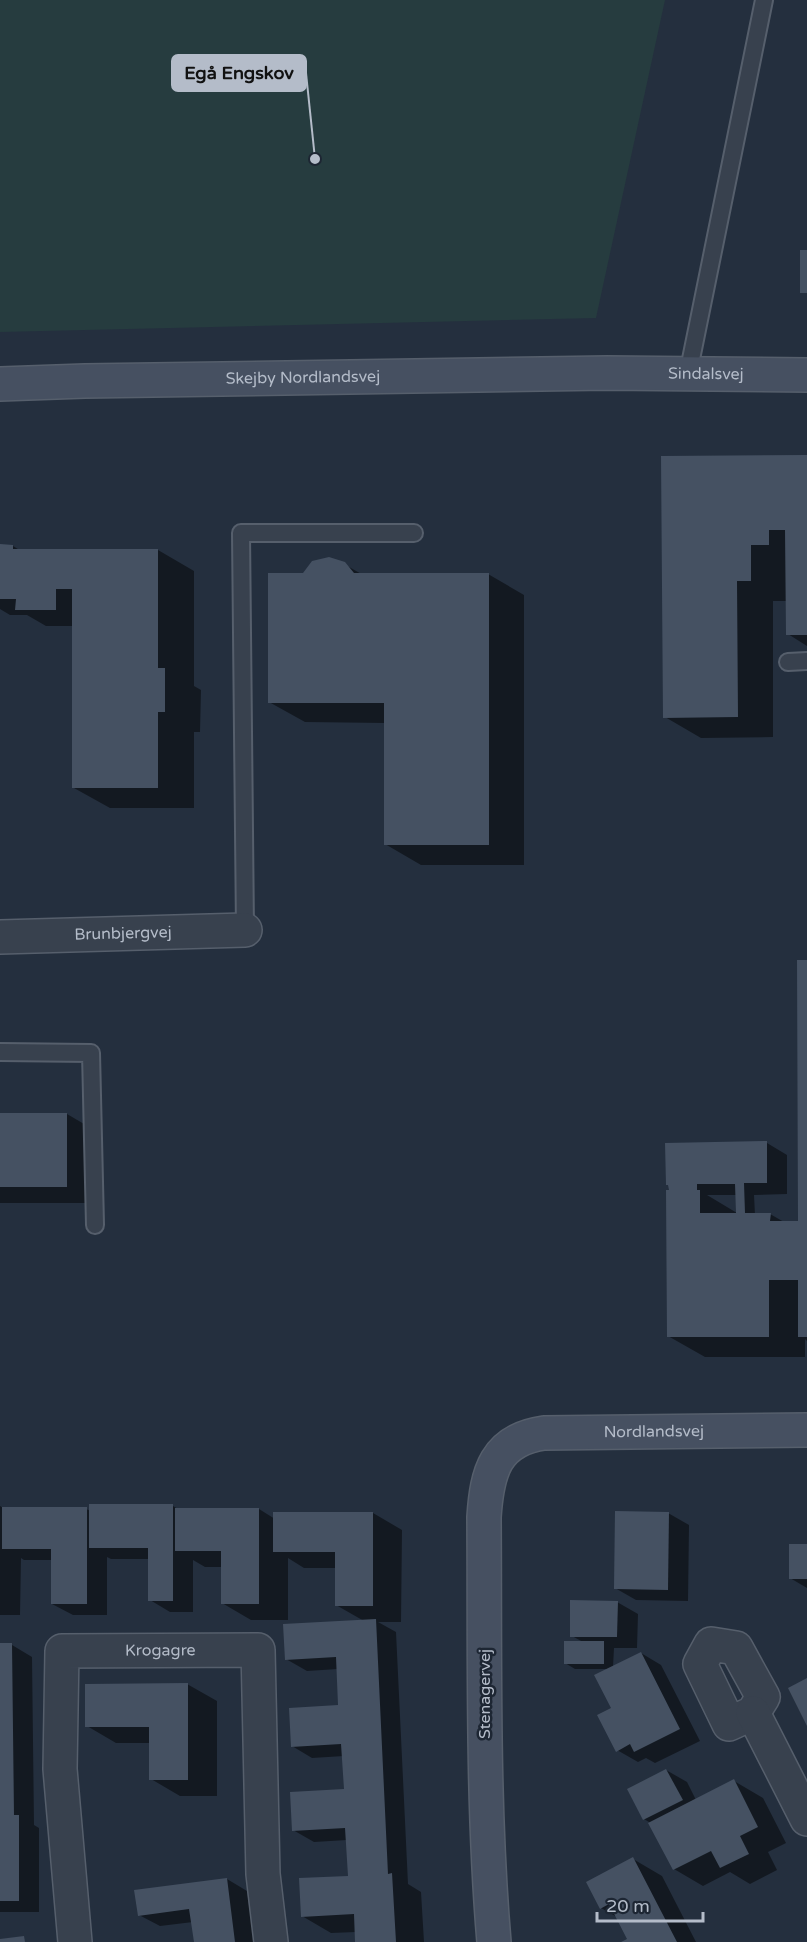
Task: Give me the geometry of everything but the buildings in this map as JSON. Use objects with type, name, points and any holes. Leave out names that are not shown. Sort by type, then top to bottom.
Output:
[{"type":"street","name":"Sindalsvej","points":[[607,374],[807,375]]},
{"type":"street","name":"Skejby Nordlandsvej","points":[[0,384],[607,374]]},
{"type":"street","name":"Brunbjergvej","points":[[0,937],[245,930]]},
{"type":"street","name":"Nordlandsvej","points":[[503,1451],[521,1438],[544,1433],[807,1430]]},
{"type":"street","name":"Stenagervej","points":[[494,1942],[487,1838],[484,1516],[493,1467],[503,1451]]},
{"type":"street","name":"Krogagre","points":[[75,1942],[60,1769],[62,1651],[246,1650],[258,1650],[263,1874],[271,1942]]},
{"type":"street","points":[[753,1713],[807,1819]]},
{"type":"lane","points":[[688,374],[764,0]]},
{"type":"lane","points":[[245,930],[241,533],[414,534]]},
{"type":"lane","points":[[788,662],[807,661]]},
{"type":"lane","points":[[0,1052],[92,1053],[95,1225]]},
{"type":"green space","points":[[0,0],[665,0],[596,318],[0,332]]},
{"type":"place","name":"Egå Engskov","points":[[315,159]]}]
